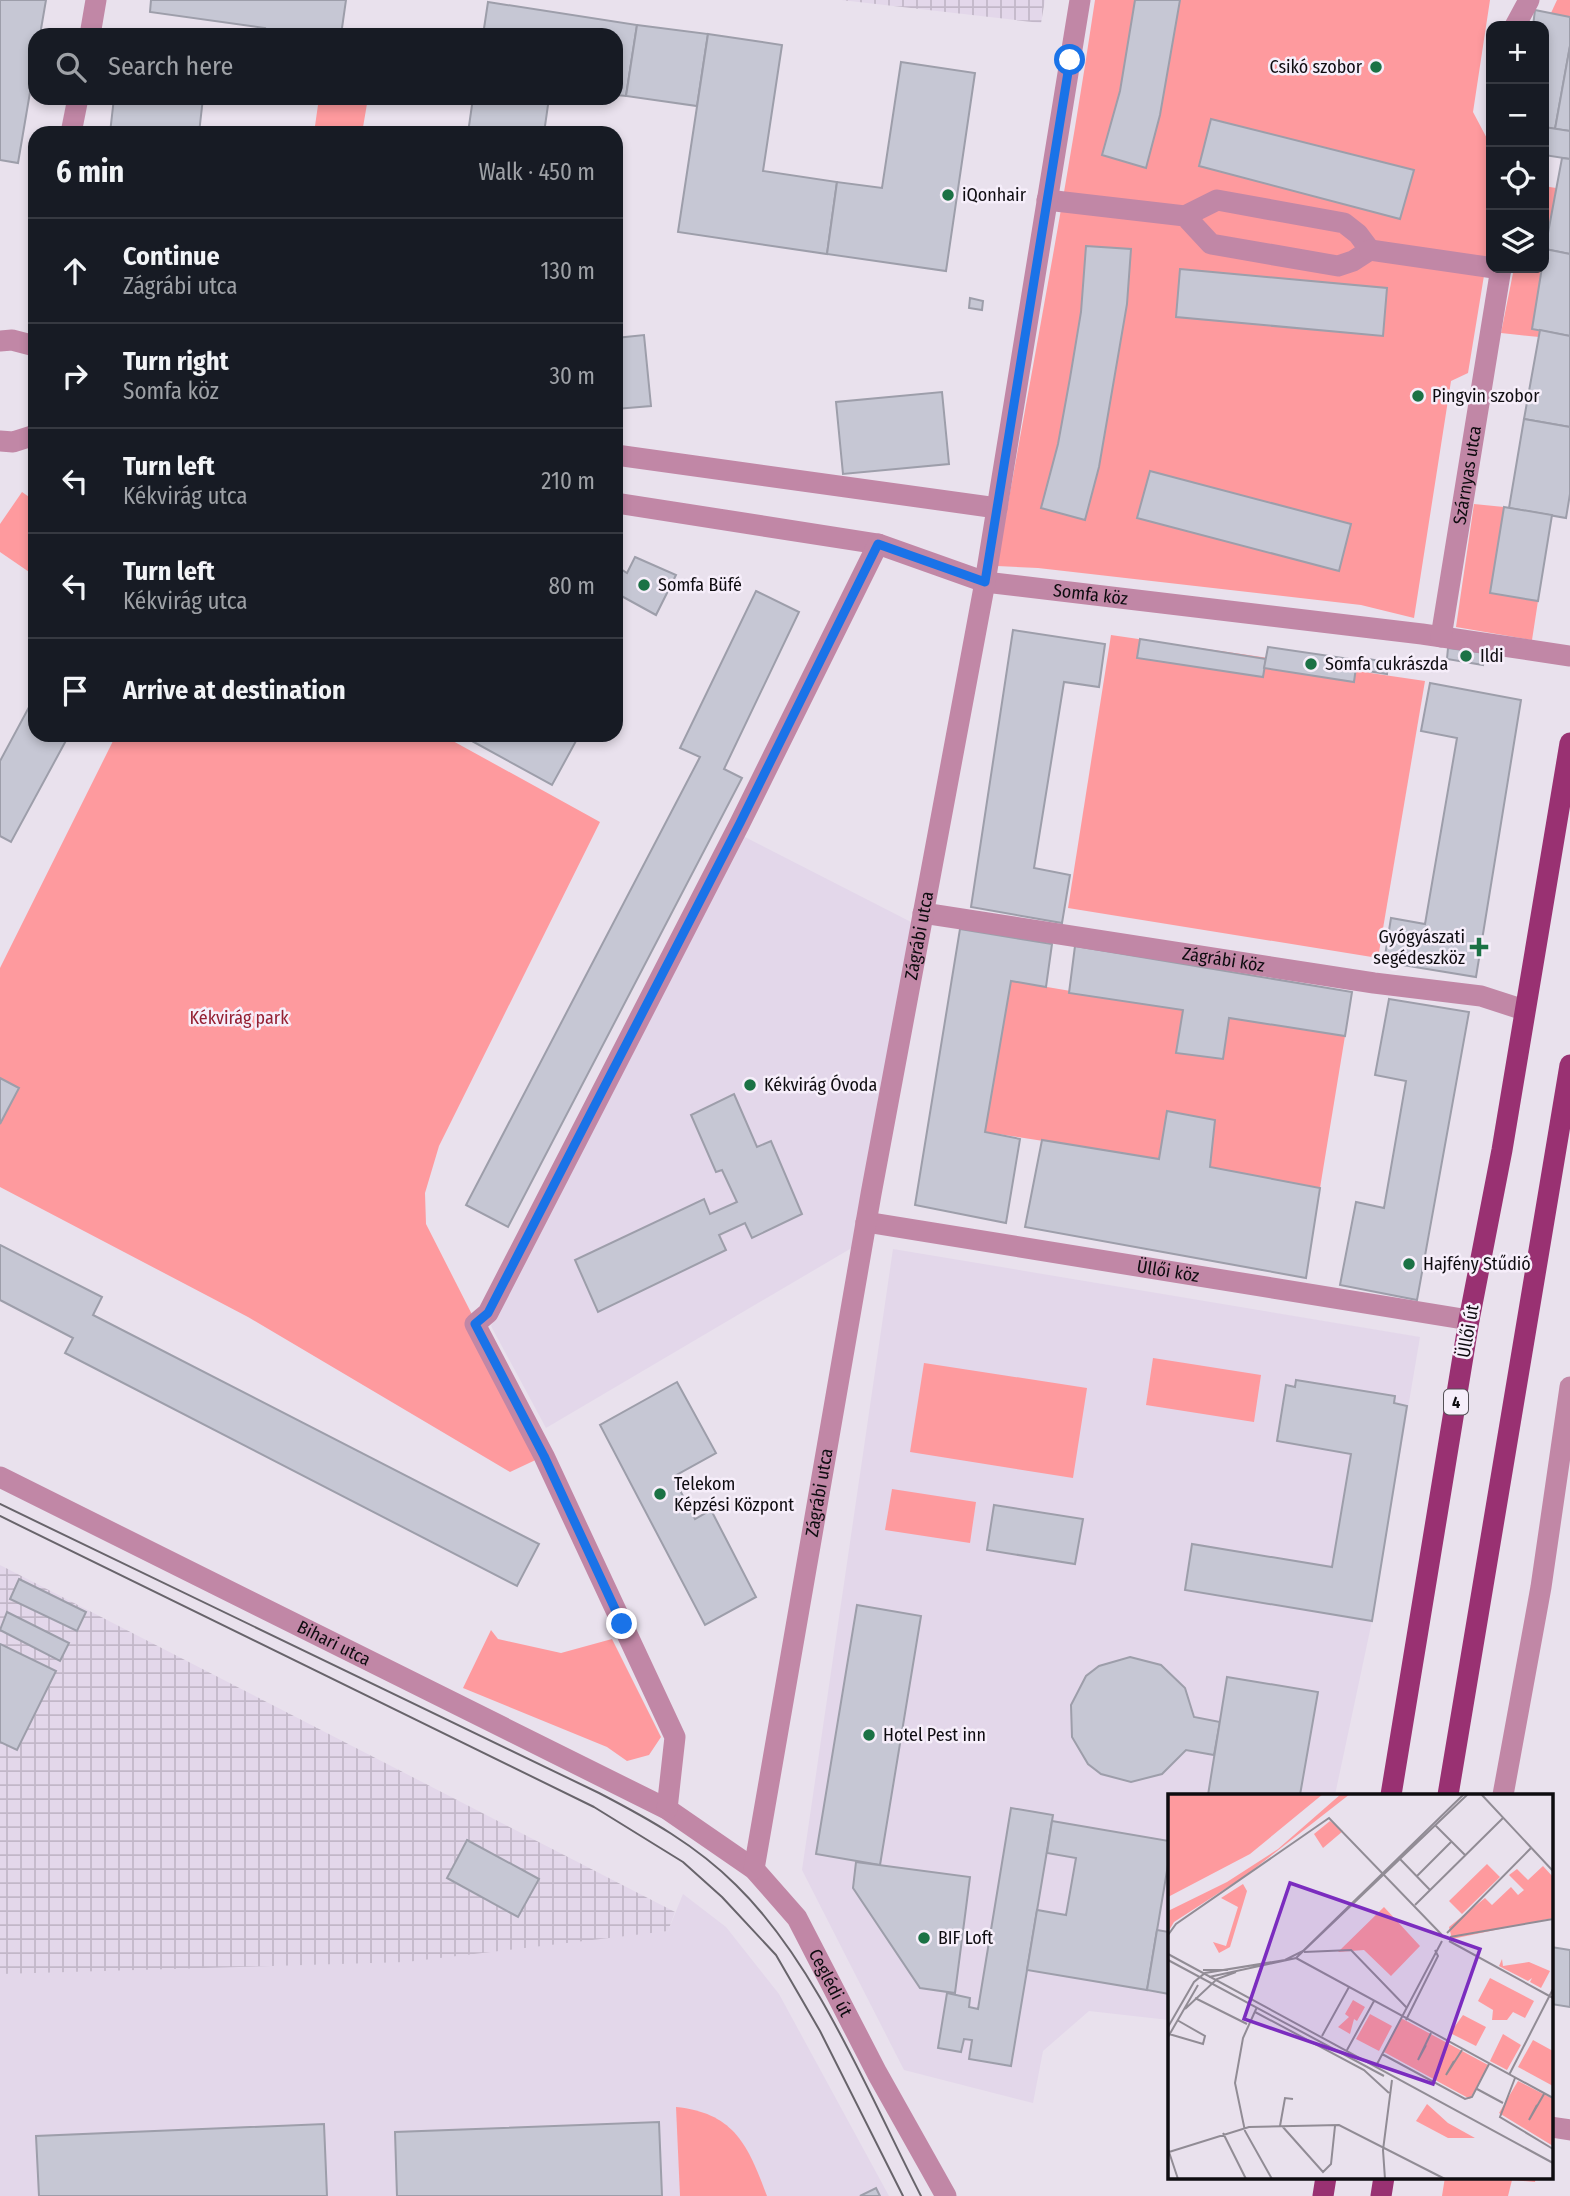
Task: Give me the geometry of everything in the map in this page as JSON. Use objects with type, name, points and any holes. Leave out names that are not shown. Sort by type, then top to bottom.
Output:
[{"type":"main road","name":"Üllői út","points":[[1391,1794],[1469,1320],[1570,743]]},
{"type":"main road","points":[[1448,1794],[1570,1065]]},
{"type":"main road","points":[[1323,2196],[1325,2178]]},
{"type":"main road","points":[[1381,2196],[1384,2178]]},
{"type":"street","points":[[91,28],[96,0]]},
{"type":"street","name":"Zágrábi utca","points":[[754,1869],[866,1222],[985,582],[1080,0]]},
{"type":"street","points":[[1518,21],[1529,0]]},
{"type":"street","points":[[72,126],[77,105]]},
{"type":"street","points":[[1047,200],[1185,216],[1217,201],[1284,211],[1344,223],[1358,234],[1370,250],[1353,261],[1338,266],[1211,244],[1185,216]]},
{"type":"street","name":"Szárnyas utca","points":[[1370,250],[1486,266]]},
{"type":"street","name":"Szárnyas utca","points":[[1441,637],[1500,273]]},
{"type":"street","points":[[0,341],[28,342]]},
{"type":"street","points":[[0,441],[13,442],[28,438]]},
{"type":"street","points":[[623,456],[997,508]]},
{"type":"street","name":"Somfa köz","points":[[623,504],[878,544],[985,582],[1441,637],[1570,656]]},
{"type":"street","points":[[667,1809],[675,1737],[549,1468],[475,1324],[488,1313],[740,823],[878,544]]},
{"type":"street","name":"Zágrábi köz","points":[[923,913],[1374,984],[1481,996],[1524,1010]]},
{"type":"street","name":"Üllői köz","points":[[866,1222],[1469,1320]]},
{"type":"street","points":[[1503,1794],[1541,1587],[1570,1387]]},
{"type":"street","name":"Bihari utca","points":[[0,1477],[667,1809]]},
{"type":"street","name":"Ceglédi út","points":[[667,1809],[754,1869],[797,1917],[877,2073],[946,2196]]},
{"type":"street","points":[[1552,2126],[1570,2130]]},
{"type":"shaded area","points":[[841,0],[1045,0],[1041,23]]},
{"type":"shaded area","name":"Kékvirág Óvoda","points":[[743,836],[913,923],[855,1246],[546,1428],[491,1326]]},
{"type":"shaded area","points":[[893,1249],[1420,1337],[1372,1621],[1335,1794],[1168,1794],[1168,2020],[1089,2011],[1043,2051],[1033,2103],[904,2070],[802,1870]]},
{"type":"shaded area","points":[[0,1565],[675,1912],[668,1931],[406,1962],[0,1974]]},
{"type":"shaded area","points":[[683,1894],[726,1927],[779,1994],[889,2196],[0,2196],[0,1971],[668,1931]]},
{"type":"green space","points":[[1095,0],[1490,0],[1473,112],[1486,137],[1486,263],[1468,373],[1451,381],[1414,618],[1361,605],[1038,568],[997,566]]},
{"type":"green space","points":[[1557,0],[1570,0],[1570,17],[1551,13]]},
{"type":"green space","points":[[318,105],[367,105],[363,126],[315,126]]},
{"type":"green space","points":[[1549,187],[1556,188],[1549,229]]},
{"type":"green space","points":[[1513,273],[1541,273],[1532,329],[1540,330],[1539,337],[1501,333]]},
{"type":"green space","points":[[22,492],[28,496],[28,571],[0,552],[0,524]]},
{"type":"green space","points":[[1474,504],[1504,507],[1490,592],[1538,601],[1532,640],[1456,627]]},
{"type":"green space","points":[[1111,635],[1425,681],[1378,958],[1068,908]]},
{"type":"green space","name":"Kékvirág park","points":[[113,742],[455,742],[600,822],[439,1146],[425,1193],[426,1224],[544,1456],[510,1472],[248,1317],[0,1187],[0,968]]},
{"type":"green space","points":[[1011,981],[1183,1010],[1176,1053],[1229,1018],[1345,1036],[1320,1188],[1210,1167],[1215,1120],[1167,1112],[1159,1159],[985,1132]]},
{"type":"green space","points":[[1153,1358],[1261,1375],[1254,1422],[1146,1405]]},
{"type":"green space","points":[[924,1363],[1087,1388],[1073,1478],[910,1452]]},
{"type":"green space","points":[[892,1489],[976,1502],[970,1543],[885,1530]]},
{"type":"green space","points":[[491,1630],[498,1639],[561,1653],[612,1639],[661,1737],[649,1755],[627,1761],[607,1747],[463,1688]]},
{"type":"green space","points":[[676,2107],[696,2110],[726,2125],[745,2147],[767,2196],[680,2196]]},
{"type":"green space","points":[[1445,2178],[1536,2178],[1535,2182],[1512,2180],[1508,2196],[1442,2196]]},
{"type":"building","points":[[0,0],[46,0],[41,28],[28,28],[28,104],[18,163],[0,160]]},
{"type":"building","points":[[151,0],[346,0],[342,28],[265,28],[150,12]]},
{"type":"building","points":[[1135,0],[1180,0],[1160,115],[1146,168],[1102,155],[1120,91]]},
{"type":"building","points":[[488,2],[637,25],[626,96],[623,96],[623,28],[484,28]]},
{"type":"building","points":[[1535,10],[1570,17],[1570,46],[1555,129],[1549,128],[1549,21],[1534,21]]},
{"type":"building","points":[[637,25],[708,34],[697,106],[626,96]]},
{"type":"building","points":[[708,34],[782,45],[763,171],[837,182],[827,254],[678,232]]},
{"type":"building","points":[[1570,46],[1570,131],[1555,129]]},
{"type":"building","points":[[901,62],[975,73],[946,271],[827,254],[837,182],[882,188]]},
{"type":"building","points":[[113,105],[202,105],[200,126],[111,126]]},
{"type":"building","points":[[472,105],[548,105],[545,126],[469,126]]},
{"type":"building","points":[[1211,119],[1414,170],[1400,219],[1199,166]]},
{"type":"building","points":[[1549,128],[1570,131],[1570,159],[1549,156]]},
{"type":"building","points":[[1562,158],[1570,159],[1570,254],[1549,250],[1549,228]]},
{"type":"building","points":[[1086,246],[1131,249],[1127,304],[1099,467],[1085,520],[1041,508],[1058,444],[1070,378],[1081,312]]},
{"type":"building","points":[[1549,250],[1570,254],[1570,336],[1532,329],[1541,273],[1549,273]]},
{"type":"building","points":[[1180,269],[1387,288],[1383,336],[1176,317]]},
{"type":"building","points":[[970,298],[983,301],[982,310],[969,308]]},
{"type":"building","points":[[1540,330],[1570,336],[1570,427],[1524,419]]},
{"type":"building","points":[[644,335],[651,406],[623,408],[623,337]]},
{"type":"building","points":[[942,392],[949,464],[843,474],[836,402]]},
{"type":"building","points":[[1524,419],[1570,427],[1570,494],[1566,518],[1509,508]]},
{"type":"building","points":[[1150,471],[1351,524],[1339,571],[1137,518]]},
{"type":"building","points":[[1504,507],[1552,515],[1538,601],[1490,593]]},
{"type":"building","name":"Somfa Büfé","points":[[635,557],[676,575],[656,615],[623,597],[623,570],[627,573]]},
{"type":"building","points":[[756,591],[799,612],[724,769],[742,778],[508,1227],[466,1205],[700,757],[680,748]]},
{"type":"building","points":[[1013,630],[1105,644],[1099,687],[1064,682],[1034,868],[1070,875],[1062,923],[971,907]]},
{"type":"building","points":[[1140,639],[1266,659],[1263,677],[1137,658]]},
{"type":"building","name":"Somfa cukrászda","points":[[1268,647],[1357,660],[1354,682],[1264,668]]},
{"type":"building","name":"Ildi","points":[[1448,648],[1485,653],[1483,665],[1447,659]]},
{"type":"building","points":[[1368,659],[1388,662],[1387,674],[1367,671]]},
{"type":"building","points":[[1430,683],[1521,700],[1476,977],[1384,962],[1391,918],[1425,924],[1457,738],[1421,731]]},
{"type":"building","points":[[28,709],[28,742],[65,742],[11,842],[0,836],[0,761]]},
{"type":"building","points":[[474,742],[575,742],[552,785]]},
{"type":"building","points":[[960,929],[1052,944],[1046,987],[1011,981],[985,1132],[1020,1139],[1006,1223],[915,1205]]},
{"type":"building","points":[[1075,946],[1352,992],[1345,1036],[1229,1018],[1223,1059],[1176,1053],[1183,1010],[1069,993]]},
{"type":"building","points":[[1389,999],[1469,1012],[1417,1300],[1340,1285],[1356,1202],[1384,1208],[1406,1081],[1375,1075]]},
{"type":"building","points":[[0,1078],[19,1088],[0,1124]]},
{"type":"building","points":[[734,1094],[757,1147],[771,1141],[802,1214],[752,1238],[745,1223],[719,1235],[726,1250],[598,1312],[575,1260],[704,1199],[710,1214],[737,1202],[722,1170],[716,1172],[691,1115]]},
{"type":"building","points":[[1167,1111],[1215,1120],[1210,1167],[1320,1188],[1306,1278],[1025,1227],[1042,1140],[1159,1159]]},
{"type":"building","points":[[0,1245],[102,1297],[93,1315],[539,1544],[517,1586],[65,1353],[73,1338],[0,1300]]},
{"type":"building","points":[[1296,1380],[1395,1396],[1394,1403],[1407,1406],[1372,1621],[1185,1590],[1192,1544],[1332,1567],[1351,1454],[1277,1441],[1286,1385],[1295,1387]]},
{"type":"building","name":"Telekom Képzési Központ","points":[[677,1382],[716,1453],[673,1477],[695,1519],[711,1510],[756,1597],[705,1625],[600,1425]]},
{"type":"building","points":[[994,1505],[1083,1519],[1075,1564],[987,1550]]},
{"type":"building","points":[[19,1579],[86,1612],[77,1631],[10,1599]]},
{"type":"building","name":"Hotel Pest inn","points":[[857,1605],[921,1616],[880,1865],[816,1854]]},
{"type":"building","points":[[7,1612],[69,1643],[60,1661],[0,1630]]},
{"type":"building","points":[[0,1644],[56,1671],[17,1750],[0,1742]]},
{"type":"building","points":[[1130,1657],[1161,1665],[1185,1688],[1194,1717],[1220,1722],[1214,1755],[1186,1750],[1162,1774],[1131,1782],[1101,1774],[1088,1764],[1072,1737],[1071,1705],[1086,1676],[1099,1666]]},
{"type":"building","points":[[1227,1677],[1318,1692],[1300,1794],[1208,1794]]},
{"type":"building","points":[[1011,1808],[1053,1815],[1011,2066],[969,2059],[972,2040],[964,2039],[961,2052],[938,2048],[947,1993],[970,1998],[969,2007],[978,2009]]},
{"type":"building","points":[[1052,1821],[1168,1841],[1168,1865],[1147,1990],[1027,1970],[1037,1910],[1066,1915],[1076,1858],[1047,1853]]},
{"type":"building","points":[[467,1840],[539,1879],[518,1917],[447,1878]]},
{"type":"building","name":"BIF Loft","points":[[856,1862],[970,1877],[955,1993],[920,1988],[853,1888]]},
{"type":"building","points":[[1157,1930],[1168,1932],[1168,1994],[1147,1990]]},
{"type":"building","points":[[1552,1947],[1570,1950],[1570,2007],[1552,2004]]},
{"type":"building","points":[[659,2122],[662,2196],[397,2196],[395,2132]]},
{"type":"building","points":[[324,2124],[327,2196],[39,2196],[36,2136]]},
{"type":"building","points":[[876,2188],[880,2196],[860,2196]]},
{"type":"tram line","points":[[0,1504],[599,1793],[654,1823],[705,1857],[736,1885],[792,1953],[839,2032],[921,2196]]},
{"type":"tram line","points":[[0,1516],[594,1807],[683,1862],[722,1897],[776,1955],[820,2031],[903,2196]]},
{"type":"place","name":"Csikó szobor","points":[[1376,67]]},
{"type":"place","name":"iQonhair","points":[[948,195]]},
{"type":"place","name":"Pingvin szobor","points":[[1418,396]]},
{"type":"place","name":"Somfa Büfé","points":[[644,585]]},
{"type":"place","name":"Ildi","points":[[1466,656]]},
{"type":"place","name":"Somfa cukrászda","points":[[1311,664]]},
{"type":"place","name":"Gyógyászati segédeszköz","points":[[1479,947]]},
{"type":"place","name":"Kékvirág Óvoda","points":[[750,1085]]},
{"type":"place","name":"Hajfény Stűdió","points":[[1409,1264]]},
{"type":"place","name":"Telekom Képzési Központ","points":[[660,1494]]},
{"type":"place","name":"Hotel Pest inn","points":[[869,1735]]},
{"type":"place","name":"BIF Loft","points":[[924,1938]]},
{"type":"route","points":[[622,1624],[544,1456],[475,1324],[488,1313],[740,823],[878,544],[985,582],[1070,60]]}]
